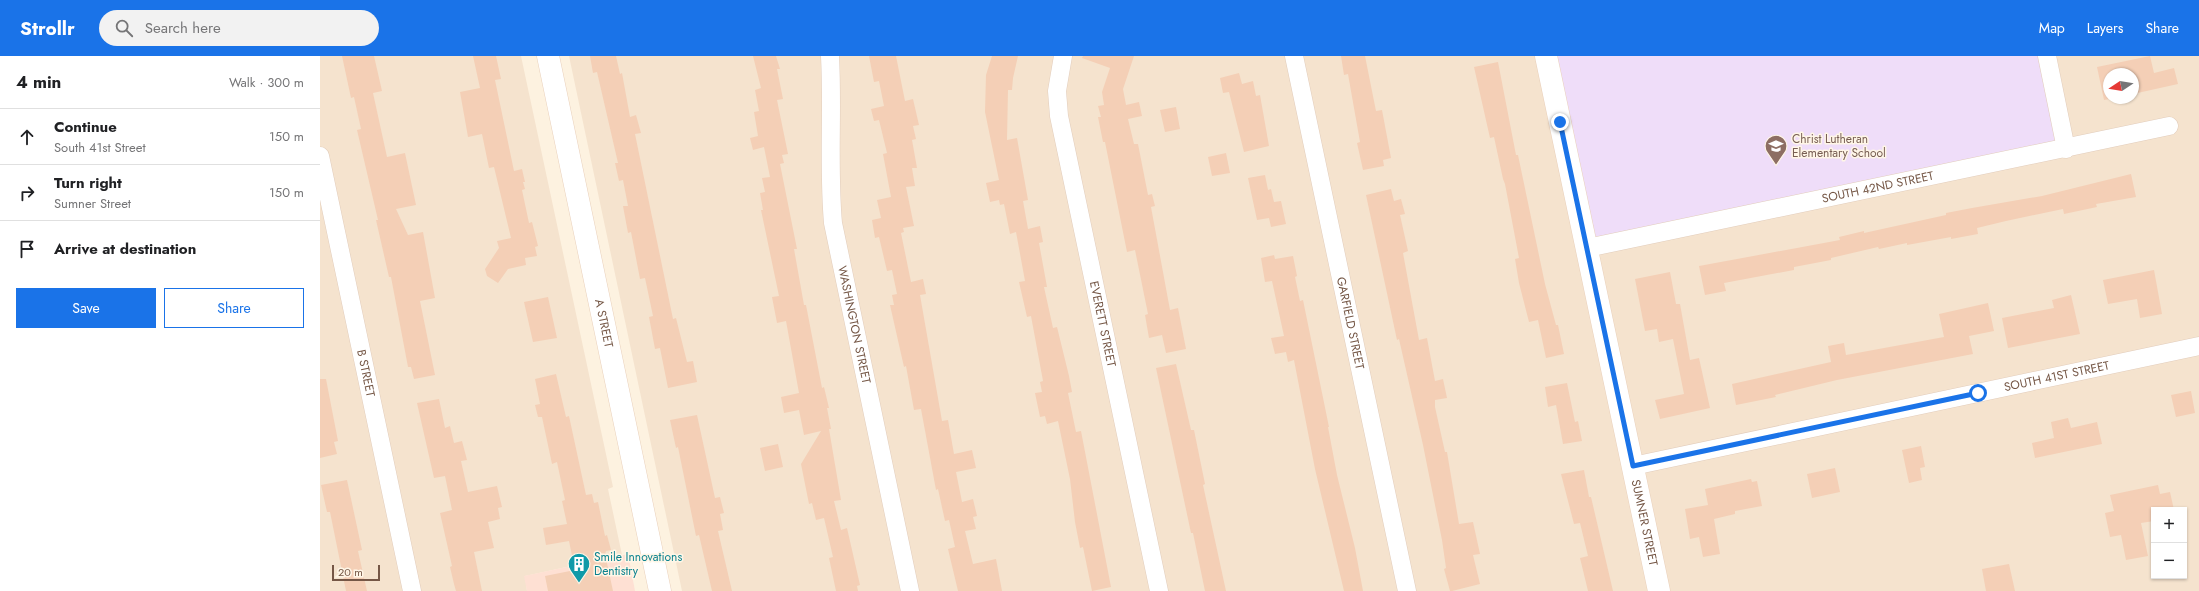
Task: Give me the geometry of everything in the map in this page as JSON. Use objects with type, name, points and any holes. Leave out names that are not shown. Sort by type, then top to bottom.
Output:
[{"type":"street","name":"A STREET","points":[[548,56],[660,591]]},
{"type":"street","name":"WASHINGTON STREET","points":[[830,56],[832,93],[829,182],[833,224],[910,591]]},
{"type":"street","name":"EVERETT STREET","points":[[1063,56],[1057,91],[1059,116],[1159,591]]},
{"type":"street","name":"GARFIELD STREET","points":[[1294,56],[1407,591]]},
{"type":"street","name":"SUMNER STREET","points":[[1546,56],[1659,591]]},
{"type":"street","points":[[2047,56],[2066,149]]},
{"type":"street","name":"SOUTH 42ND STREET","points":[[1587,248],[2066,149],[2169,126]]},
{"type":"street","name":"B STREET","points":[[320,156],[412,591]]},
{"type":"street","name":"SOUTH 41ST STREET","points":[[1633,466],[2199,346]]},
{"type":"shaded area","points":[[320,56],[521,56],[613,487],[608,489],[622,555],[525,576],[527,591],[320,591]]},
{"type":"shaded area","points":[[569,56],[2199,56],[2199,591],[682,591]]},
{"type":"shaded area","name":"Christ Lutheran Elementary School","points":[[1546,56],[2047,56],[2066,149],[1587,248]]},
{"type":"shaded area","points":[[628,554],[635,591],[527,591],[524,576]]},
{"type":"building","points":[[342,56],[374,56],[382,91],[373,93],[387,157],[405,153],[416,205],[396,209],[408,235],[423,232],[435,298],[420,301],[435,375],[414,379],[411,367],[408,367],[391,277],[389,277],[376,220],[378,220],[357,130],[361,129],[354,97],[351,98]]},
{"type":"building","points":[[473,56],[496,56],[501,79],[495,80],[514,171],[522,169],[525,189],[522,190],[529,223],[532,222],[538,246],[535,247],[537,256],[525,258],[526,265],[508,269],[498,283],[487,276],[485,269],[499,248],[497,241],[511,238],[494,167],[489,168],[482,134],[468,137],[460,92],[480,88]]},
{"type":"building","points":[[590,56],[616,56],[620,74],[622,73],[630,117],[636,115],[641,133],[635,134],[673,319],[676,318],[687,362],[693,361],[697,382],[668,388],[660,348],[655,349],[649,317],[653,316],[645,278],[640,279],[631,232],[628,233],[623,206],[628,206],[623,180],[619,181],[615,163],[618,163],[597,72],[593,73]]},
{"type":"building","points":[[753,56],[776,56],[780,69],[777,69],[783,99],[777,100],[788,154],[782,155],[784,163],[780,164],[797,249],[794,249],[804,305],[806,305],[822,388],[824,387],[829,408],[827,408],[831,429],[829,429],[841,500],[834,501],[841,530],[847,528],[860,585],[857,586],[858,591],[836,591],[829,558],[833,557],[824,518],[816,520],[812,503],[809,504],[801,464],[821,431],[804,435],[799,410],[784,413],[781,397],[799,393],[786,321],[777,323],[772,297],[779,296],[761,210],[763,210],[760,193],[765,192],[762,178],[770,177],[764,147],[753,150],[750,138],[758,136],[754,112],[759,111],[755,90],[761,88]]},
{"type":"building","points":[[869,56],[896,56],[905,101],[913,99],[919,125],[913,126],[916,139],[912,140],[917,168],[912,168],[915,186],[906,187],[914,226],[903,228],[904,232],[901,233],[911,282],[923,279],[926,294],[920,295],[942,421],[948,420],[954,454],[972,450],[976,468],[956,472],[962,502],[973,499],[977,516],[973,517],[976,529],[965,531],[973,564],[996,559],[1002,591],[958,591],[948,549],[955,547],[949,520],[945,521],[938,489],[936,490],[921,409],[914,410],[906,366],[904,367],[890,305],[894,305],[892,295],[897,294],[892,270],[887,271],[879,237],[875,238],[872,220],[881,218],[877,200],[891,197],[883,154],[887,153],[879,120],[874,121],[871,109],[884,106],[879,81],[874,82]]},
{"type":"building","points":[[992,56],[1018,56],[1012,90],[1008,90],[1007,140],[1017,138],[1028,200],[1023,201],[1028,229],[1040,226],[1043,242],[1039,243],[1047,287],[1044,287],[1053,328],[1057,327],[1069,376],[1072,392],[1068,393],[1076,432],[1081,431],[1111,587],[1092,591],[1083,547],[1080,548],[1075,522],[1070,479],[1058,421],[1047,424],[1045,416],[1040,417],[1035,393],[1042,392],[1040,382],[1043,381],[1031,316],[1027,317],[1019,282],[1025,281],[1016,232],[1010,234],[1004,204],[1000,205],[999,200],[990,202],[986,183],[999,180],[985,112],[986,75]]},
{"type":"building","points":[[1083,56],[1134,56],[1123,89],[1126,105],[1139,102],[1142,116],[1128,119],[1134,144],[1138,144],[1148,195],[1152,194],[1155,206],[1151,207],[1170,310],[1178,308],[1186,349],[1166,353],[1162,335],[1149,338],[1145,315],[1148,314],[1135,250],[1127,252],[1105,142],[1103,142],[1098,117],[1101,117],[1098,106],[1104,105],[1102,92],[1110,68],[1082,58]]},
{"type":"building","points":[[1341,56],[1365,56],[1376,111],[1382,110],[1391,158],[1383,160],[1384,166],[1363,170],[1357,143],[1360,142],[1348,74],[1344,75]]},
{"type":"building","points":[[2150,56],[2154,73],[2174,68],[2178,84],[2139,93],[2139,68],[2103,68],[2103,95],[2097,67]]},
{"type":"building","points":[[1498,62],[1516,155],[1518,155],[1545,284],[1556,325],[1558,325],[1564,354],[1546,358],[1538,320],[1529,322],[1519,283],[1515,259],[1519,258],[1505,184],[1494,137],[1490,138],[1474,67]]},
{"type":"building","points":[[1239,73],[1242,84],[1253,81],[1256,96],[1260,95],[1269,146],[1244,152],[1229,92],[1223,93],[1220,78]]},
{"type":"building","points":[[1176,107],[1180,129],[1165,132],[1160,110]]},
{"type":"building","points":[[1226,153],[1230,173],[1212,176],[1208,157]]},
{"type":"building","points":[[2131,174],[2136,197],[2096,204],[2097,207],[2064,214],[2063,209],[2006,221],[1977,228],[1978,234],[1907,245],[1907,243],[1879,249],[1878,247],[1831,258],[1831,260],[1794,267],[1794,270],[1724,283],[1726,291],[1705,295],[1699,266],[1840,240],[1839,237],[1864,231],[1864,233],[1946,215],[1946,213],[2042,196]]},
{"type":"building","points":[[1265,175],[1268,190],[1271,189],[1274,202],[1281,201],[1286,224],[1271,227],[1269,218],[1257,220],[1248,178]]},
{"type":"building","points":[[1391,189],[1394,201],[1401,199],[1405,214],[1400,215],[1408,251],[1403,253],[1419,340],[1427,338],[1435,381],[1443,379],[1447,398],[1435,400],[1435,407],[1445,452],[1447,452],[1459,524],[1473,522],[1480,554],[1473,555],[1480,584],[1452,591],[1450,591],[1444,569],[1446,568],[1442,540],[1423,445],[1399,339],[1397,340],[1366,195]]},
{"type":"building","points":[[1274,255],[1275,259],[1293,256],[1297,276],[1295,277],[1300,301],[1303,300],[1329,427],[1337,475],[1355,548],[1363,591],[1344,591],[1315,469],[1294,360],[1288,362],[1286,352],[1275,354],[1271,338],[1284,336],[1272,281],[1265,282],[1261,258]]},
{"type":"building","points":[[2154,270],[2162,314],[2140,318],[2137,299],[2108,304],[2103,280]]},
{"type":"building","points":[[1670,272],[1676,304],[1680,304],[1690,360],[1699,358],[1710,408],[1660,419],[1655,400],[1684,394],[1673,339],[1659,342],[1657,329],[1645,331],[1635,279]]},
{"type":"building","points":[[2071,295],[2080,334],[2008,348],[2002,318],[2054,308],[2052,300]]},
{"type":"building","points":[[548,297],[557,338],[533,342],[524,302]]},
{"type":"building","points":[[1988,303],[1994,331],[1969,336],[1973,354],[1837,380],[1775,395],[1776,397],[1736,405],[1732,384],[1831,362],[1828,346],[1844,343],[1846,355],[1944,337],[1939,314]]},
{"type":"building","points":[[1176,364],[1191,430],[1194,430],[1205,484],[1203,485],[1226,591],[1205,591],[1193,533],[1191,533],[1156,368]]},
{"type":"building","points":[[556,374],[566,417],[569,416],[586,495],[592,494],[594,503],[598,502],[605,536],[607,535],[611,550],[606,551],[605,554],[613,591],[548,591],[545,576],[575,570],[569,541],[546,545],[543,528],[567,524],[562,501],[565,500],[557,462],[552,464],[542,417],[538,417],[535,405],[540,404],[535,379]]},
{"type":"building","points":[[320,379],[326,379],[338,441],[334,442],[337,454],[320,458]]},
{"type":"building","points":[[1567,383],[1575,422],[1578,421],[1582,441],[1563,444],[1556,405],[1548,407],[1545,387]]},
{"type":"building","points":[[2191,391],[2195,413],[2176,417],[2171,395]]},
{"type":"building","points":[[439,399],[445,428],[450,426],[454,443],[462,441],[467,460],[461,461],[468,492],[497,486],[502,507],[498,508],[500,519],[488,522],[494,548],[474,552],[482,591],[456,591],[450,567],[452,566],[440,513],[452,510],[445,476],[434,478],[417,403]]},
{"type":"building","points":[[697,415],[715,498],[720,497],[724,513],[720,514],[723,530],[718,531],[732,591],[712,591],[699,535],[696,536],[678,447],[676,448],[670,420]]},
{"type":"building","points":[[2068,418],[2071,428],[2097,422],[2102,444],[2035,458],[2032,443],[2054,438],[2051,422]]},
{"type":"building","points":[[778,444],[783,467],[765,471],[760,448]]},
{"type":"building","points":[[1921,446],[1925,467],[1920,468],[1922,480],[1909,483],[1902,450]]},
{"type":"building","points":[[1835,468],[1840,492],[1812,498],[1807,474]]},
{"type":"building","points":[[1584,470],[1589,497],[1591,497],[1613,591],[1588,591],[1580,558],[1588,556],[1580,523],[1574,524],[1561,474]]},
{"type":"building","points":[[1751,479],[1752,482],[1757,481],[1762,506],[1735,511],[1735,514],[1714,519],[1720,554],[1703,557],[1699,537],[1690,539],[1685,509],[1708,505],[1705,489]]},
{"type":"building","points":[[347,480],[362,550],[358,551],[367,591],[346,591],[330,512],[327,512],[321,485]]},
{"type":"building","points":[[2158,485],[2160,494],[2170,492],[2173,507],[2151,507],[2151,521],[2141,523],[2148,556],[2126,560],[2121,535],[2110,537],[2105,513],[2114,511],[2110,495]]},
{"type":"building","points":[[2009,564],[2015,591],[1986,591],[1982,569]]},
{"type":"place","name":"Christ Lutheran Elementary School","points":[[1776,166]]},
{"type":"place","name":"Smile Innovations Dentistry","points":[[579,584]]},
{"type":"route","points":[[1560,122],[1633,466],[1978,393]]}]
